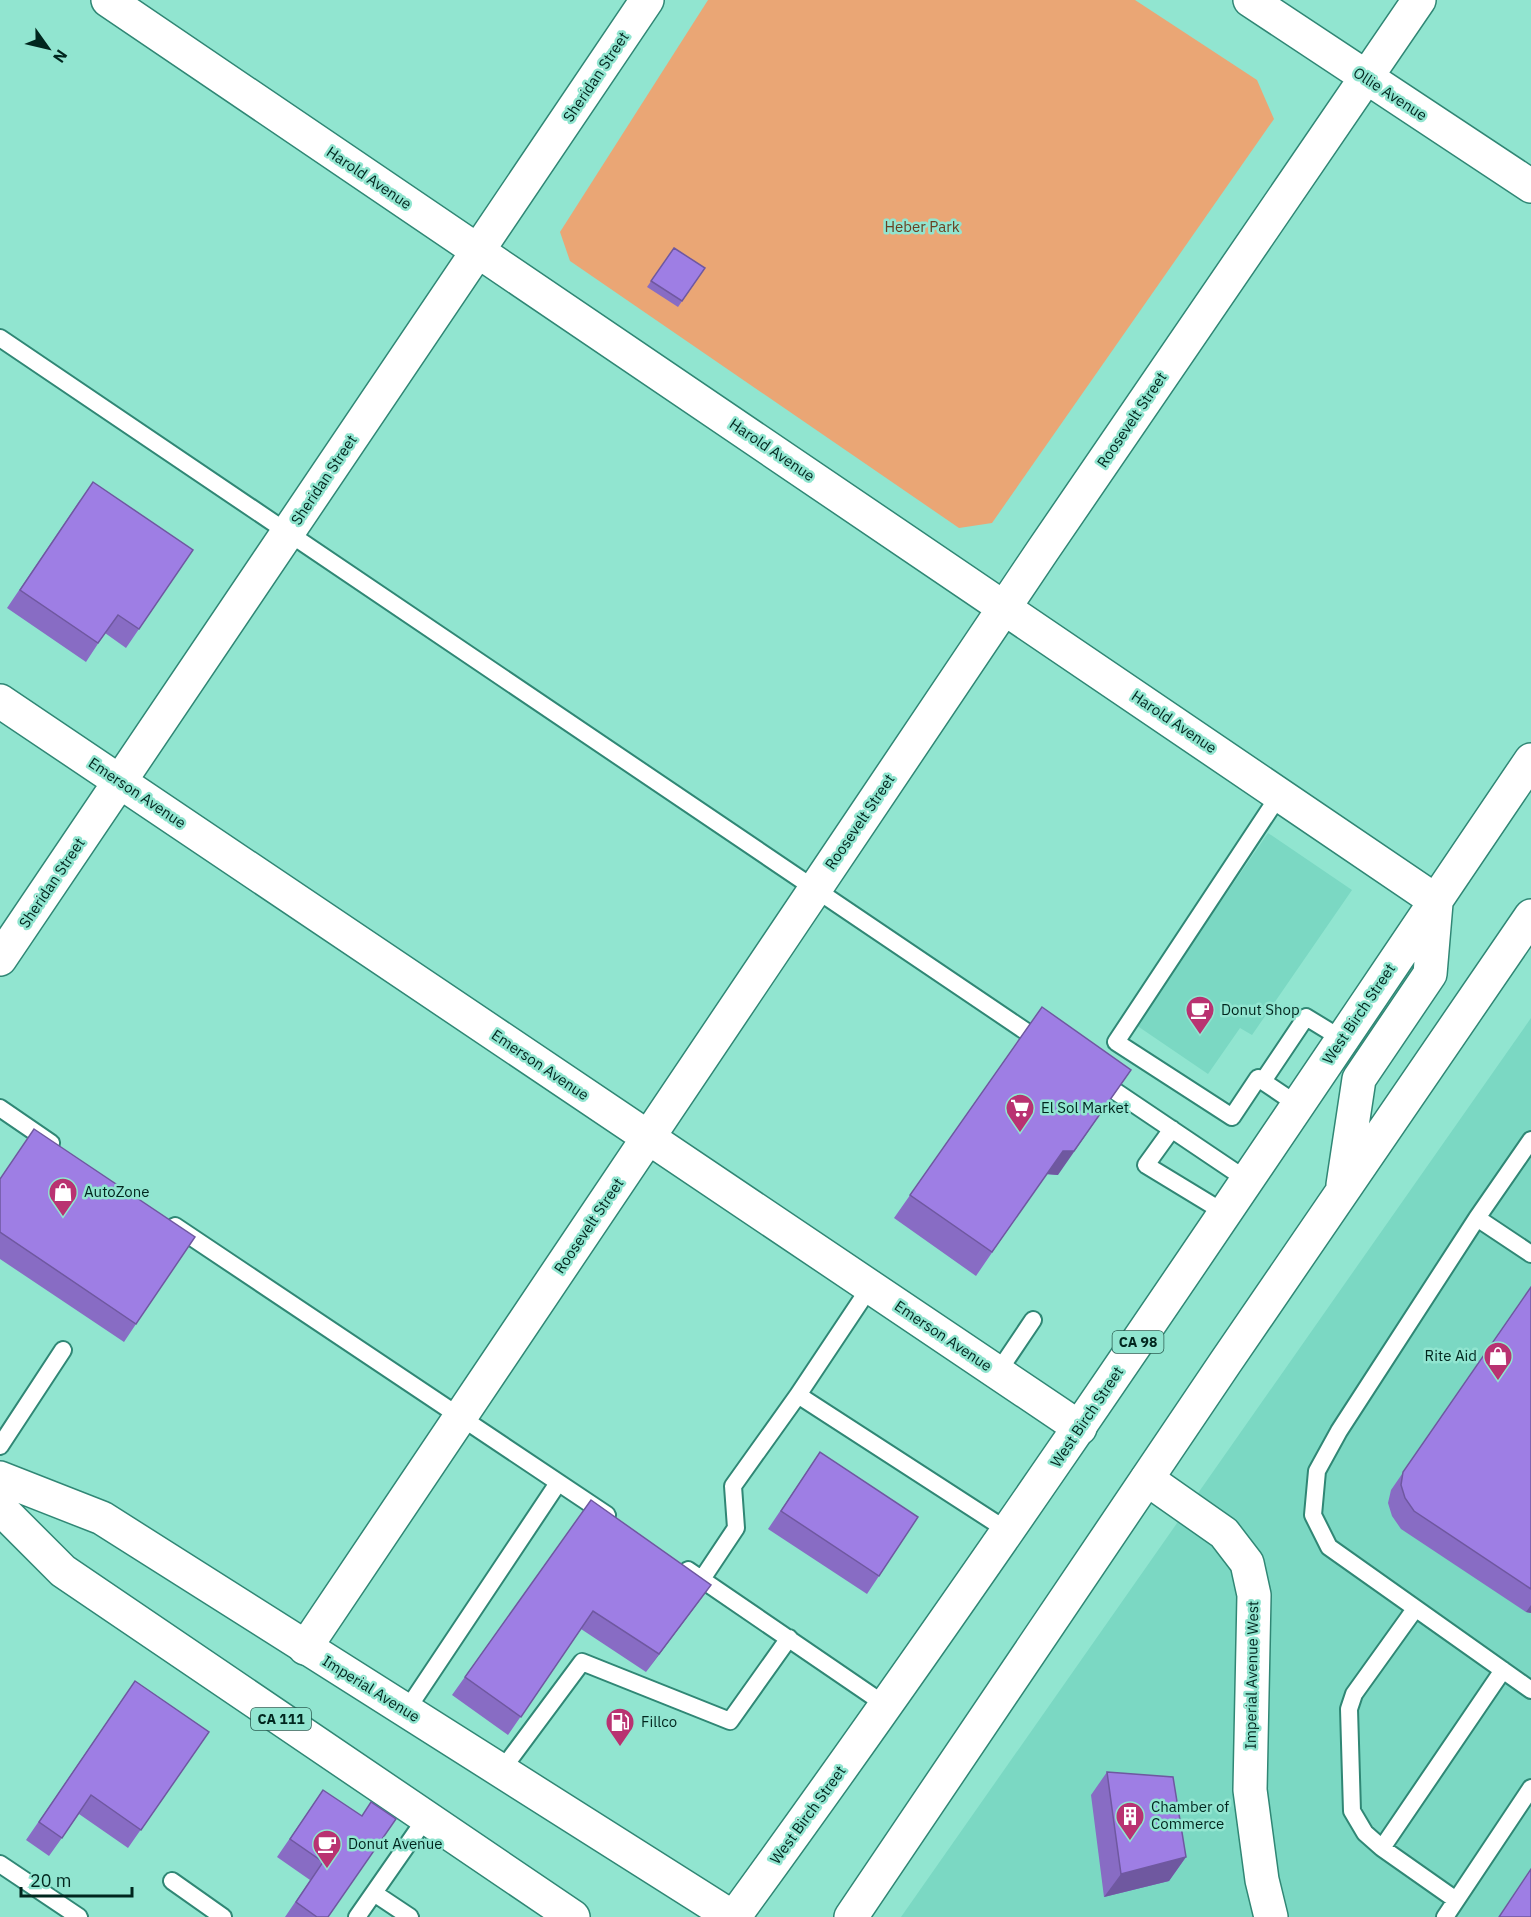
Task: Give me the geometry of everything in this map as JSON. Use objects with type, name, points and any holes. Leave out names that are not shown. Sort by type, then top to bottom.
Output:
[{"type":"main road","name":"Harold Avenue","points":[[108,0],[1436,901]]},
{"type":"main road","name":"Sheridan Street","points":[[0,960],[647,0]]},
{"type":"main road","name":"Ollie Avenue","points":[[1250,0],[1531,186]]},
{"type":"main road","name":"Roosevelt Street","points":[[306,1648],[1005,607],[1419,0]]},
{"type":"main road","name":"Emerson Avenue","points":[[0,701],[1080,1428]]},
{"type":"main road","name":"West Birch Street","points":[[733,1917],[887,1706],[1080,1428],[1531,760]]},
{"type":"main road","points":[[1342,1192],[1359,1079],[1430,974],[1436,901]]},
{"type":"main road","points":[[851,1917],[1342,1192],[1529,923]]},
{"type":"main road","name":"Imperial Avenue","points":[[0,1478],[102,1518],[733,1917]]},
{"type":"main road","name":"Imperial Avenue West","points":[[1147,1479],[1224,1533],[1246,1563],[1254,1594],[1251,1790],[1262,1880],[1272,1917]]},
{"type":"main road","name":"CA 111","points":[[0,1509],[63,1571],[426,1818],[553,1911]]},
{"type":"lane","points":[[0,338],[1054,1050]]},
{"type":"lane","points":[[1280,794],[1116,1042],[1232,1117],[1258,1078],[1298,1105]]},
{"type":"lane","points":[[1263,1081],[1306,1017],[1342,1039]]},
{"type":"lane","points":[[1084,1070],[1247,1180]]},
{"type":"lane","points":[[0,1108],[66,1153]]},
{"type":"lane","points":[[1172,1129],[1146,1165],[1225,1213]]},
{"type":"lane","points":[[1531,1140],[1477,1218],[1339,1431],[1317,1471],[1314,1515],[1329,1547],[1531,1690]]},
{"type":"lane","points":[[164,1218],[460,1418],[625,1526]]},
{"type":"lane","points":[[1477,1218],[1531,1254]]},
{"type":"lane","points":[[702,1579],[736,1528],[733,1486],[798,1395],[870,1287]]},
{"type":"lane","points":[[998,1372],[1033,1320]]},
{"type":"lane","points":[[0,1446],[63,1350]]},
{"type":"lane","points":[[798,1395],[1008,1531]]},
{"type":"lane","points":[[406,1711],[558,1483]]},
{"type":"lane","points":[[673,1559],[887,1706]]},
{"type":"lane","points":[[1415,1609],[1354,1694],[1349,1709],[1352,1811],[1365,1833],[1382,1848],[1456,1900]]},
{"type":"lane","points":[[501,1771],[582,1662],[730,1721],[789,1638]]},
{"type":"lane","points":[[1382,1848],[1503,1670]]},
{"type":"lane","points":[[1445,1917],[1531,1788]]},
{"type":"lane","points":[[357,1917],[426,1818]]},
{"type":"lane","points":[[0,1864],[79,1917]]},
{"type":"lane","points":[[172,1881],[223,1917]]},
{"type":"lane","points":[[374,1893],[410,1917]]},
{"type":"shaded area","points":[[1268,833],[1352,890],[1252,1035],[1240,1028],[1208,1074],[1136,1025]]},
{"type":"shaded area","points":[[1531,1018],[1531,1917],[901,1917]]},
{"type":"green space","name":"Heber Park","points":[[708,0],[1135,0],[1257,80],[1274,119],[992,523],[959,528],[570,261],[560,232]]},
{"type":"building","points":[[674,248],[705,268],[682,301],[651,281]]},
{"type":"building","points":[[93,482],[193,550],[139,629],[118,615],[98,643],[20,590]]},
{"type":"building","name":"El Sol Market","points":[[1042,1007],[1131,1070],[1074,1151],[1063,1151],[992,1252],[910,1195]]},
{"type":"building","name":"AutoZone","points":[[34,1129],[195,1237],[136,1324],[0,1232],[0,1179]]},
{"type":"building","name":"Rite Aid","points":[[1531,1287],[1531,1589],[1414,1511],[1405,1498],[1401,1485],[1403,1472]]},
{"type":"building","points":[[820,1452],[918,1517],[879,1576],[781,1511]]},
{"type":"building","points":[[591,1500],[711,1585],[659,1654],[593,1611],[521,1717],[465,1677]]},
{"type":"building","points":[[135,1681],[209,1732],[141,1830],[91,1795],[62,1838],[39,1822]]},
{"type":"building","points":[[1107,1772],[1173,1777],[1186,1857],[1121,1874]]},
{"type":"building","name":"Donut Avenue","points":[[323,1790],[362,1816],[371,1802],[396,1819],[328,1917],[317,1917],[296,1902],[323,1862],[290,1839]]},
{"type":"building","points":[[1531,1869],[1531,1917],[1499,1917]]},
{"type":"place","name":"Donut Shop","points":[[1200,1036]]},
{"type":"place","name":"El Sol Market","points":[[1020,1134]]},
{"type":"place","name":"AutoZone","points":[[63,1218]]},
{"type":"place","name":"Rite Aid","points":[[1498,1382]]},
{"type":"place","name":"Fillco","points":[[620,1748]]},
{"type":"place","name":"Chamber of Commerce","points":[[1130,1842]]},
{"type":"place","name":"Donut Avenue","points":[[327,1870]]}]
